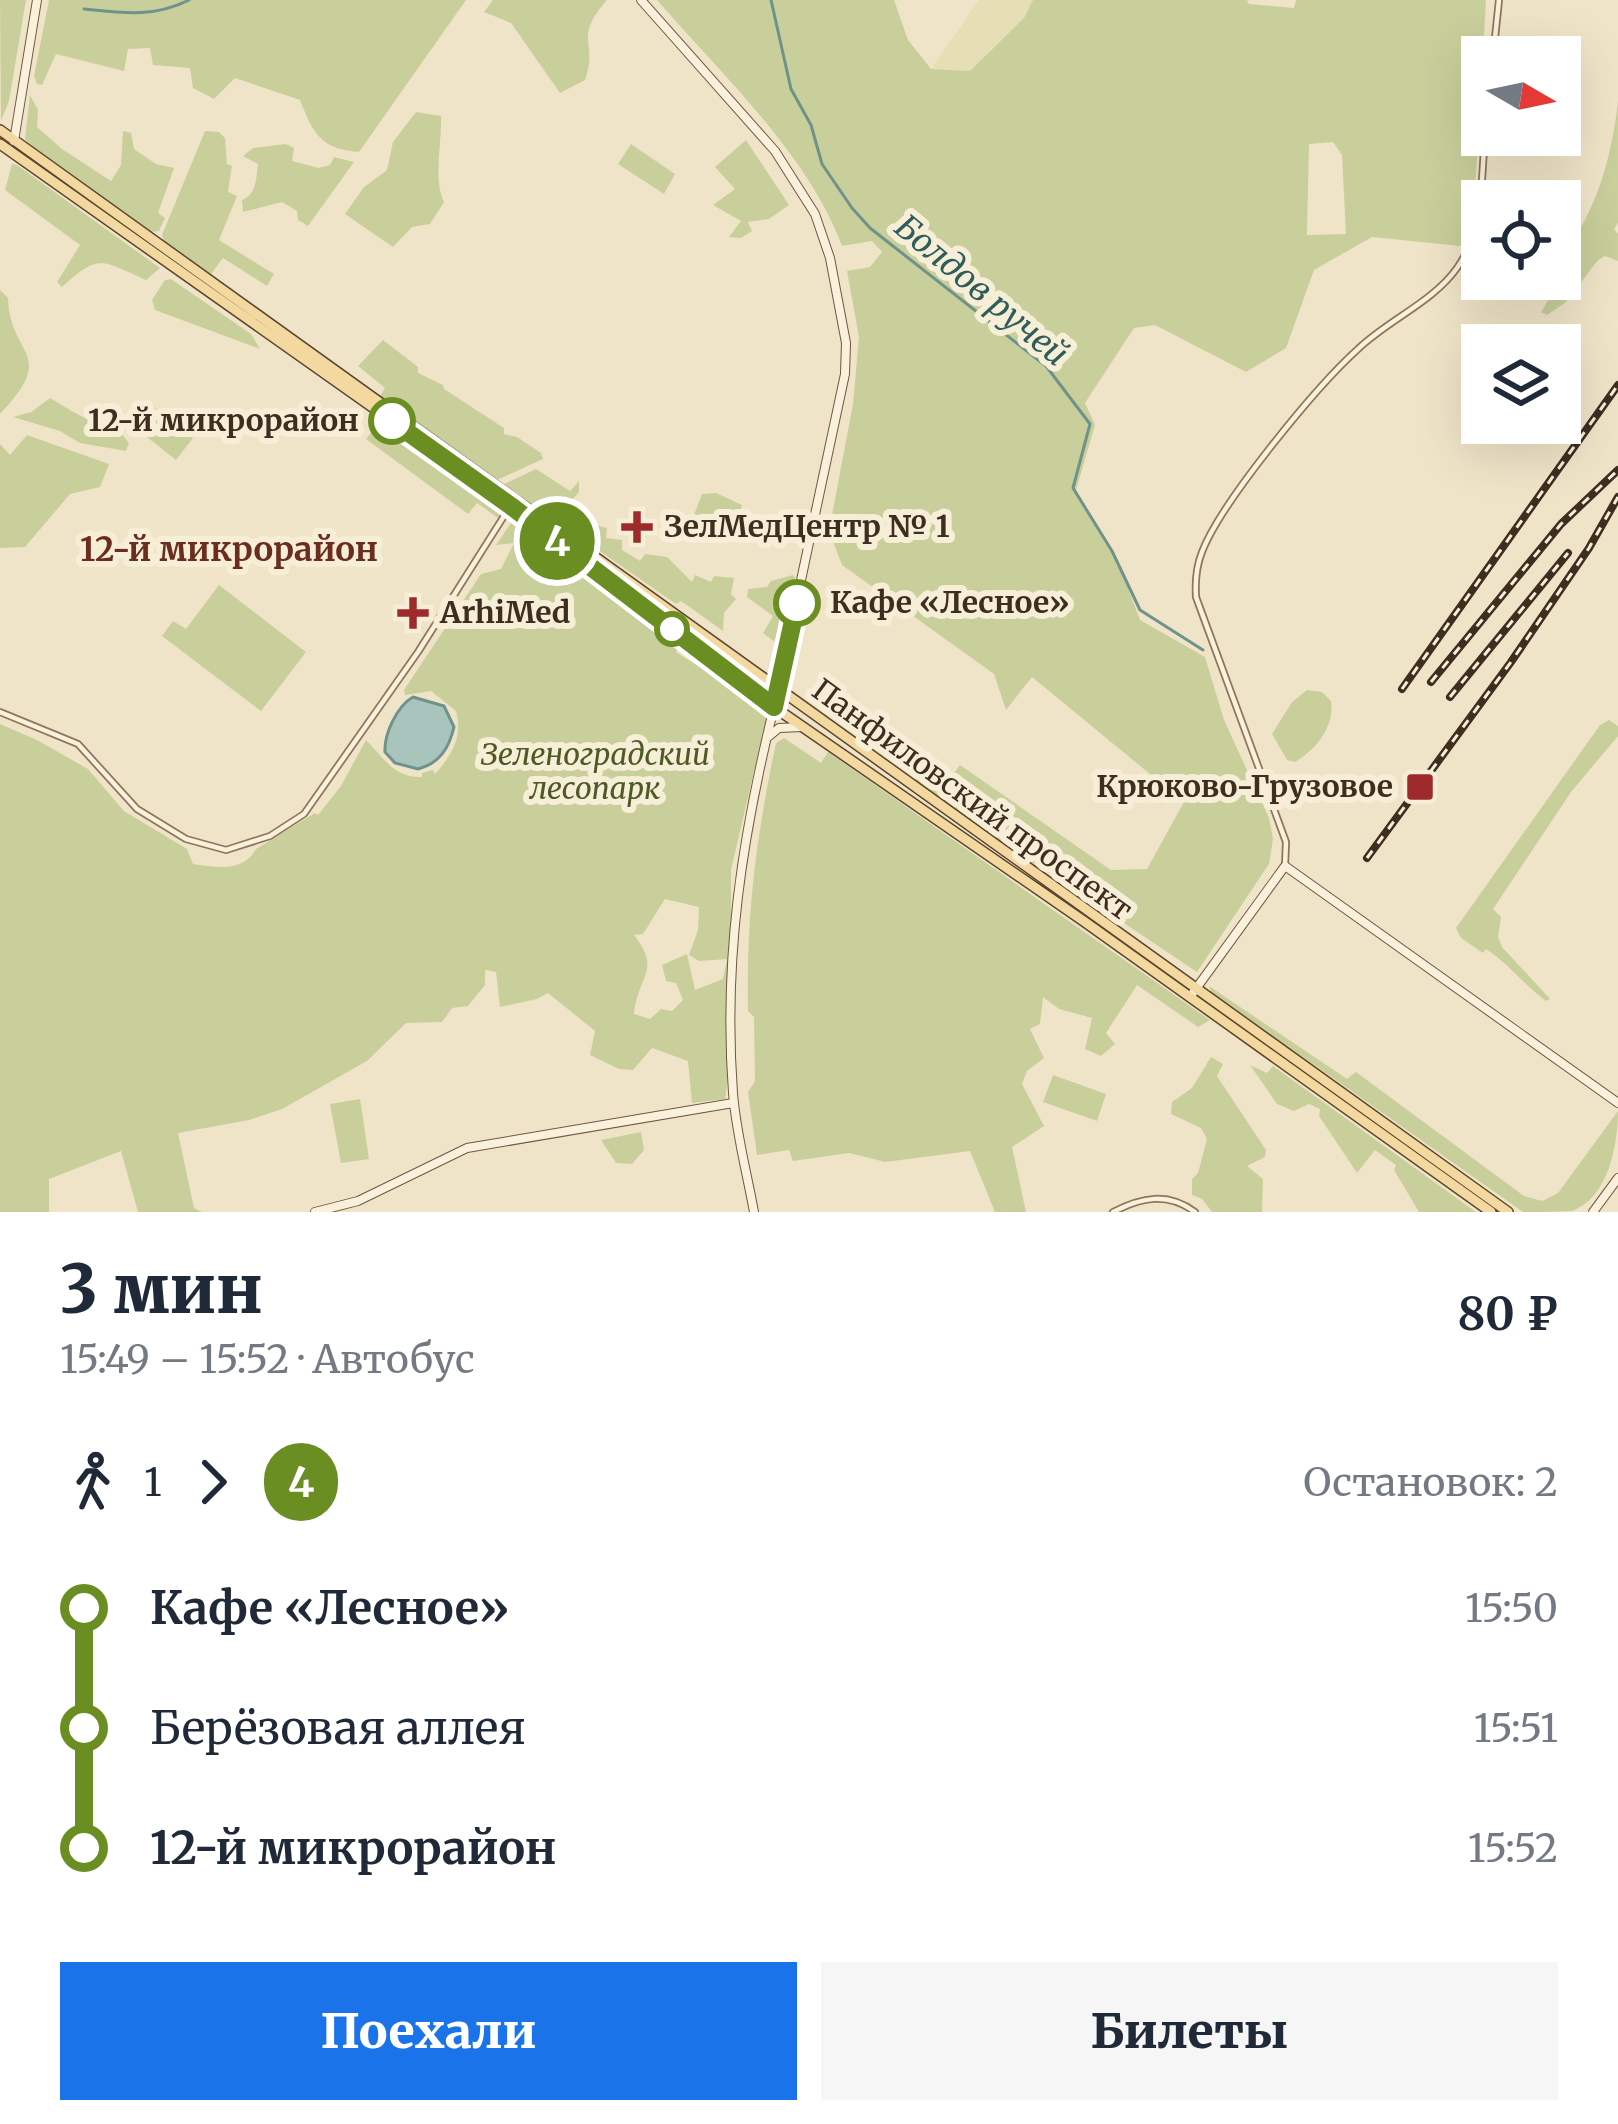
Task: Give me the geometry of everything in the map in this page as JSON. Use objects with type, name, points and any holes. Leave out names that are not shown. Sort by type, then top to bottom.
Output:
[{"type":"main road","name":"Панфиловский проспект","points":[[0,129],[6,145],[778,690],[1491,1206],[1510,1212]]},
{"type":"main road","name":"Панфиловский проспект","points":[[25,155],[511,506],[774,707],[1192,993]]},
{"type":"main road","points":[[774,707],[778,690]]},
{"type":"street","points":[[25,155],[16,126],[37,0]]},
{"type":"street","points":[[641,0],[775,151],[815,214],[830,258],[846,343],[845,374],[778,690]]},
{"type":"street","points":[[1495,36],[1499,0]]},
{"type":"street","points":[[0,129],[16,126]]},
{"type":"street","points":[[6,145],[16,126]]},
{"type":"street","points":[[1192,993],[1285,866],[1286,842],[1196,597],[1196,570],[1214,529],[1337,369],[1444,284],[1459,266],[1478,223],[1483,156]]},
{"type":"street","points":[[0,712],[78,744],[136,809],[186,839],[226,850],[270,836],[304,814],[418,652],[511,506]]},
{"type":"street","points":[[754,1212],[734,1102],[734,909],[774,707]]},
{"type":"street","points":[[767,738],[778,728],[802,727]]},
{"type":"street","points":[[1285,866],[1618,1102]]},
{"type":"street","points":[[315,1212],[358,1201],[467,1148],[734,1102]]},
{"type":"street","points":[[1593,1212],[1618,1178]]},
{"type":"street","points":[[1113,1212],[1144,1200],[1166,1198],[1196,1212]]},
{"type":"shaded area","points":[[979,0],[1033,0],[1024,18],[971,71],[931,69]]},
{"type":"green space","points":[[0,0],[26,0],[9,101],[1,121]]},
{"type":"green space","points":[[49,0],[466,0],[359,152],[335,147],[320,137],[300,100],[235,78],[214,99],[193,88],[190,68],[153,65],[150,48],[128,49],[124,71],[56,54],[42,85],[37,84],[34,76]]},
{"type":"green space","points":[[493,0],[607,0],[588,33],[585,80],[560,93],[511,23],[484,12]]},
{"type":"green space","points":[[657,0],[894,0],[908,40],[931,69],[970,71],[1024,18],[1033,0],[1247,0],[1249,4],[1294,8],[1296,0],[1486,0],[1484,36],[1461,36],[1461,156],[1477,156],[1476,180],[1461,180],[1460,246],[1372,237],[1314,270],[1286,348],[1246,372],[1155,325],[1134,328],[1085,403],[1095,425],[1076,490],[1118,561],[1140,620],[1205,657],[1224,720],[1269,818],[1273,839],[1269,864],[1197,972],[908,779],[920,768],[945,785],[960,765],[1111,870],[1147,869],[1184,802],[1032,677],[1006,710],[994,674],[842,565],[829,531],[853,404],[859,337],[847,271],[870,267],[882,252],[872,241],[842,246],[808,179]],"holes":[[[1333,142],[1342,155],[1346,234],[1307,235],[1309,144]]]},
{"type":"green space","points":[[30,95],[38,110],[37,127],[111,181],[121,165],[123,131],[131,133],[134,149],[156,164],[174,168],[158,213],[165,218],[159,231],[151,232],[29,144],[25,139]]},
{"type":"green space","points":[[1618,102],[1618,223],[1614,229],[1618,261],[1605,256],[1598,260],[1581,282],[1581,227],[1611,144]]},
{"type":"green space","points":[[416,112],[441,116],[438,172],[444,202],[430,224],[412,227],[393,247],[345,214],[364,187],[387,170],[393,142]]},
{"type":"green space","points":[[205,131],[219,132],[225,138],[227,164],[232,166],[228,192],[237,196],[219,240],[274,274],[267,286],[223,258],[211,274],[164,242],[162,235]]},
{"type":"green space","points":[[746,140],[789,205],[769,219],[748,222],[752,231],[741,238],[729,237],[741,221],[713,205],[735,189],[715,167]]},
{"type":"green space","points":[[286,144],[294,148],[292,161],[319,168],[330,165],[334,157],[354,162],[308,226],[282,202],[243,212],[242,200],[253,190],[258,164],[243,156],[253,148]]},
{"type":"green space","points":[[631,144],[675,174],[664,194],[618,164]]},
{"type":"green space","points":[[12,164],[160,268],[146,280],[110,265],[94,264],[62,287],[57,282],[80,245],[5,190]]},
{"type":"green space","points":[[171,279],[251,334],[260,349],[155,310],[152,300],[165,280]]},
{"type":"green space","points":[[0,290],[8,298],[29,366],[17,394],[0,414]]},
{"type":"green space","points":[[1548,300],[1567,300],[1547,315],[1541,312]]},
{"type":"green space","points":[[383,340],[418,367],[418,373],[443,385],[504,428],[504,434],[541,453],[543,459],[497,480],[380,396],[385,388],[358,366]]},
{"type":"green space","points":[[50,398],[86,418],[113,425],[129,443],[126,451],[80,443],[60,431],[13,417],[31,412]]},
{"type":"green space","points":[[150,404],[193,438],[176,460],[133,426],[143,405]]},
{"type":"green space","points":[[377,425],[390,435],[394,431],[501,505],[498,518],[477,503],[468,514],[366,439]]},
{"type":"green space","points":[[27,435],[109,464],[100,487],[70,494],[25,547],[0,548],[0,444],[10,455]]},
{"type":"green space","points":[[536,469],[570,491],[579,481],[579,492],[557,517],[550,517],[504,484]]},
{"type":"green space","points":[[716,493],[742,505],[737,525],[706,519],[691,523],[702,494]]},
{"type":"green space","points":[[575,511],[592,513],[591,524],[607,528],[606,538],[622,540],[622,550],[640,561],[645,554],[667,557],[692,582],[695,575],[711,582],[714,576],[734,578],[731,594],[736,599],[724,613],[723,631],[565,527],[565,520]]},
{"type":"green space","name":"Зеленоградский лесопарк","points":[[513,520],[679,646],[676,652],[768,711],[731,870],[731,1056],[725,1099],[692,1103],[688,1061],[652,1048],[633,1070],[619,1069],[590,1055],[595,1031],[548,993],[500,1007],[496,972],[485,970],[485,985],[468,1006],[452,1008],[442,1022],[406,1023],[367,1061],[282,1109],[178,1133],[194,1208],[202,1212],[138,1212],[121,1151],[49,1179],[49,1212],[0,1212],[0,724],[88,769],[124,811],[187,849],[193,864],[236,865],[318,815],[341,786],[366,740],[404,774],[422,777],[441,767],[457,737],[456,711],[431,691],[405,695],[404,690],[481,574],[501,569],[514,543],[496,545]],"holes":[[[665,899],[699,907],[698,930],[689,955],[699,961],[727,959],[723,979],[695,990],[687,954],[662,965],[666,981],[676,983],[683,1000],[672,1011],[661,1009],[650,1019],[634,1014],[647,965],[634,935],[643,934]]]},
{"type":"green space","points":[[793,575],[776,661],[776,643],[763,633],[773,616],[747,597],[748,589],[767,587],[771,581]]},
{"type":"green space","points":[[219,585],[306,652],[261,711],[162,636],[173,621],[186,629]]},
{"type":"green space","points":[[1307,690],[1322,692],[1331,701],[1330,719],[1317,744],[1295,762],[1287,760],[1272,734],[1292,702]]},
{"type":"green space","points":[[1609,720],[1618,726],[1618,736],[1571,792],[1493,909],[1501,917],[1498,937],[1502,947],[1550,999],[1546,1001],[1486,949],[1483,953],[1461,938],[1456,928],[1600,725]]},
{"type":"green space","points":[[784,738],[821,763],[828,752],[1210,1020],[1198,1027],[1137,985],[1106,1033],[1115,1044],[1101,1056],[1085,1049],[1092,1018],[1059,1009],[1043,997],[1040,1024],[1030,1029],[1044,1058],[1027,1071],[1022,1084],[1044,1126],[1012,1147],[1026,1212],[995,1212],[970,1151],[885,1162],[849,1153],[793,1161],[789,1150],[757,1155],[748,1092],[755,1081],[754,1017],[748,1011],[751,909],[769,778],[776,743]]},
{"type":"green space","points":[[1209,986],[1347,1079],[1356,1072],[1524,1196],[1542,1201],[1558,1193],[1618,1111],[1613,1153],[1603,1182],[1585,1204],[1572,1211],[1523,1212],[1211,992]]},
{"type":"green space","points":[[1211,1057],[1223,1064],[1217,1076],[1266,1150],[1265,1157],[1247,1166],[1263,1179],[1262,1212],[1212,1212],[1192,1195],[1192,1179],[1207,1139],[1201,1128],[1171,1114],[1172,1102],[1192,1088]]},
{"type":"green space","points":[[1250,1065],[1267,1073],[1273,1066],[1476,1212],[1419,1212],[1394,1170],[1396,1165],[1375,1150],[1357,1173],[1319,1116],[1320,1109],[1309,1104],[1294,1111],[1277,1104]]},
{"type":"green space","points":[[1053,1075],[1106,1094],[1097,1121],[1043,1102]]},
{"type":"green space","points":[[360,1099],[369,1159],[341,1163],[330,1104]]},
{"type":"green space","points":[[641,1132],[644,1150],[632,1164],[616,1163],[601,1140]]},
{"type":"water","points":[[413,697],[444,706],[454,727],[442,754],[418,769],[395,763],[385,752],[393,721]]},
{"type":"waterway","points":[[84,9],[150,12],[189,0]]},
{"type":"waterway","name":"Болдов ручей","points":[[771,0],[791,89],[811,125],[822,164],[870,228],[1046,366],[1090,424],[1073,488],[1112,551],[1140,610],[1203,650]]},
{"type":"railway","points":[[1402,689],[1618,385]]},
{"type":"railway","points":[[1431,682],[1561,524],[1618,470]]},
{"type":"railway","points":[[1367,858],[1511,662],[1618,497]]},
{"type":"railway","points":[[1450,697],[1568,553]]},
{"type":"bus line","name":"4","points":[[392,421],[774,707],[797,603]]},
{"type":"place","name":"12-й микрорайон","points":[[392,421]]},
{"type":"place","name":"ЗелМедЦентр № 1","points":[[637,527]]},
{"type":"place","name":"Кафе «Лесное»","points":[[797,603]]},
{"type":"place","name":"ArhiMed","points":[[413,613]]},
{"type":"place","name":"Крюково-Грузовое","points":[[1420,787]]},
{"type":"district","name":"12-й микрорайон","points":[[229,549]]}]
